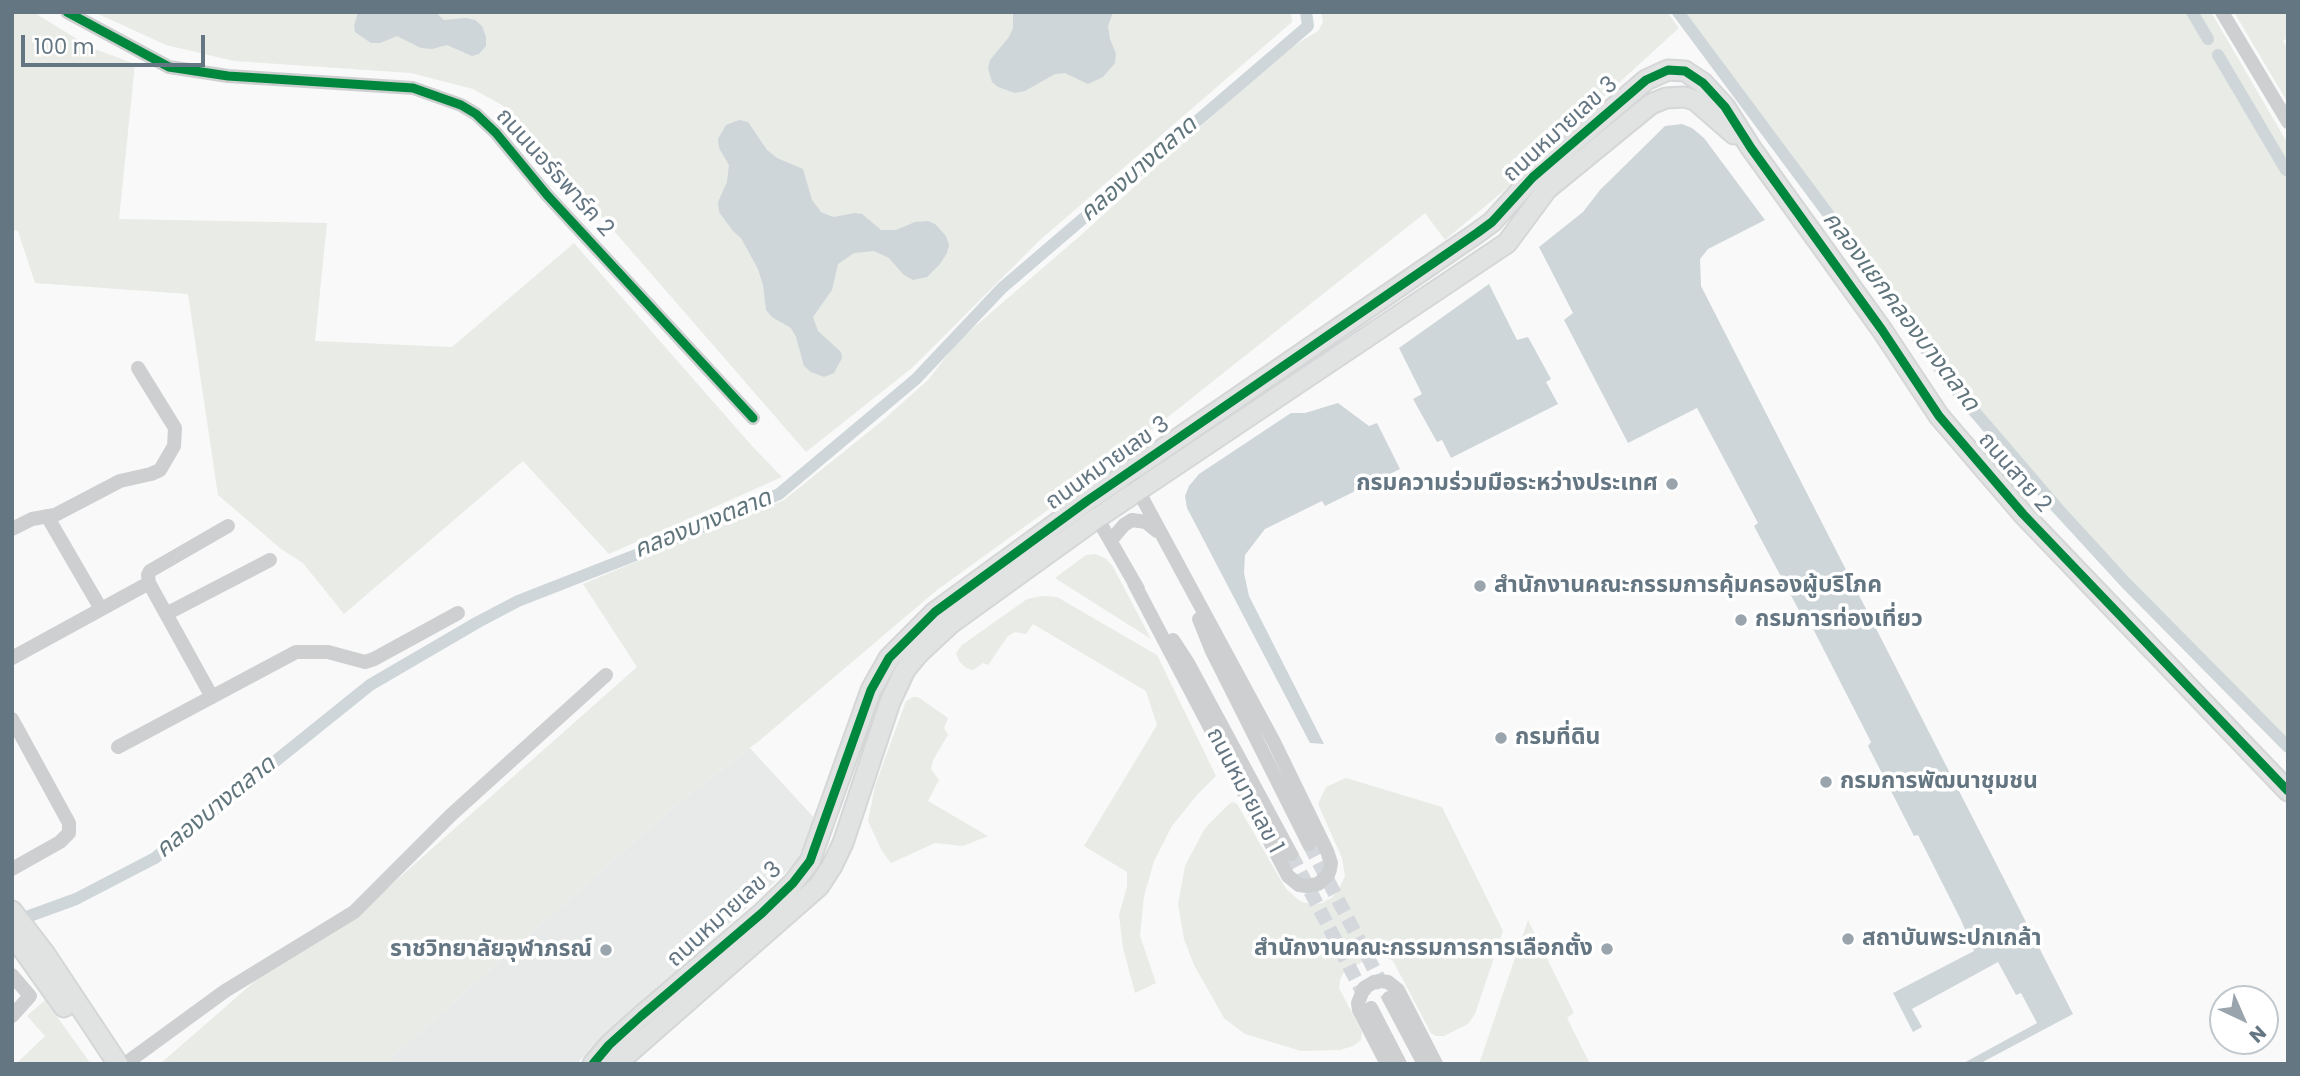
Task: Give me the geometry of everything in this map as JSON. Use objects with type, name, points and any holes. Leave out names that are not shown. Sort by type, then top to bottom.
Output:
[{"type":"street","name":"ถนนนอร์ธพาร์ค 2","points":[[67,12],[169,67],[228,76],[412,88],[461,104],[496,133],[547,195],[753,418]]},
{"type":"street","points":[[2222,12],[2288,122]]},
{"type":"street","name":"ถนนหมายเลข 3","points":[[1133,482],[1485,227],[1533,177],[1646,80],[1668,70],[1685,71],[1703,83],[1725,107],[1751,148]]},
{"type":"street","name":"ถนนหมายเลข 3","points":[[593,1064],[633,1023],[793,883],[810,861],[871,690],[892,655],[935,612],[1507,243],[1547,189],[1651,104],[1667,98],[1684,97],[1695,100],[1751,148]]},
{"type":"street","name":"ถนนสาย 2","points":[[1751,148],[1882,330],[1940,416],[2028,520],[2288,791]]},
{"type":"street","points":[[13,527],[72,507],[120,481],[160,470],[174,446],[174,428],[138,368]]},
{"type":"street","name":"ถนนหมายเลข 1","points":[[1092,509],[1134,583],[1288,876],[1299,885],[1312,886],[1328,875],[1331,863],[1273,742],[1133,482]]},
{"type":"street","name":"ถนนหมายเลข 3","points":[[616,1064],[819,886],[832,866],[850,825],[890,702],[905,670],[950,624],[1092,509]]},
{"type":"street","points":[[47,516],[101,609]]},
{"type":"street","points":[[1111,540],[1128,522],[1137,519],[1146,522],[1163,537]]},
{"type":"street","points":[[212,697],[149,583],[148,575],[150,571],[228,526]]},
{"type":"street","points":[[166,614],[270,560]]},
{"type":"street","name":"ถนนหมายเลข 1","points":[[1175,560],[1210,649],[1309,844]]},
{"type":"street","points":[[12,658],[149,583]]},
{"type":"street","name":"ถนนหมายเลข 1","points":[[1134,583],[1188,663],[1291,854]]},
{"type":"street","points":[[118,747],[296,652],[328,652],[365,662],[458,613]]},
{"type":"street","points":[[125,1064],[225,991],[354,912],[452,815],[606,675]]},
{"type":"street","points":[[12,719],[69,823],[69,833],[60,842],[12,869]]},
{"type":"street","points":[[12,911],[103,1064]]},
{"type":"street","points":[[12,934],[39,957],[118,1064]]},
{"type":"street","points":[[12,975],[30,996],[12,1016]]},
{"type":"street","points":[[1387,1064],[1358,1003],[1364,988],[1381,981],[1398,989],[1437,1064]]},
{"type":"street","points":[[1390,998],[1423,1064]]},
{"type":"street","points":[[1371,1008],[1400,1064]]},
{"type":"shaded area","points":[[12,12],[33,12],[92,48],[135,64],[119,219],[327,223],[315,341],[452,347],[574,243],[782,477],[609,554],[523,461],[344,614],[303,563],[281,549],[218,495],[188,294],[35,283],[18,231],[12,229]]},
{"type":"shaded area","points":[[94,12],[1291,12],[1292,22],[1040,240],[912,368],[806,452],[502,105],[473,89],[411,73],[234,61],[166,45]]},
{"type":"shaded area","points":[[358,12],[435,12],[444,20],[475,20],[482,26],[486,46],[479,54],[472,56],[447,45],[432,49],[421,48],[397,36],[380,43],[371,43],[355,32]]},
{"type":"shaded area","points":[[1013,12],[1113,12],[1108,26],[1116,54],[1115,63],[1103,77],[1088,84],[1065,73],[1055,74],[1025,91],[1015,93],[998,87],[992,82],[988,68],[990,60],[1009,37],[1013,28]]},
{"type":"shaded area","points":[[1321,12],[1667,12],[1679,28],[1575,123],[1544,157],[1445,240],[1425,213],[1081,486],[937,590],[759,741],[674,806],[384,1064],[160,1064],[263,974],[356,916],[637,667],[583,584],[784,500],[928,380],[958,341],[1080,236],[1283,52],[1318,31],[1323,22]]},
{"type":"shaded area","points":[[1681,12],[2211,12],[2288,144],[2288,740],[2085,532],[2002,437],[1950,373]]},
{"type":"shaded area","points":[[2234,12],[2288,12],[2288,37],[2283,41],[2288,49],[2288,103]]},
{"type":"shaded area","points":[[739,120],[748,122],[767,150],[777,158],[803,169],[812,200],[821,212],[834,217],[862,214],[881,230],[896,230],[915,222],[928,221],[935,224],[946,236],[949,245],[940,264],[927,277],[913,280],[904,275],[889,258],[874,251],[854,253],[838,264],[832,290],[813,317],[818,331],[841,352],[842,358],[834,373],[824,377],[804,366],[791,328],[772,317],[766,310],[758,269],[741,238],[719,212],[718,202],[727,182],[729,165],[719,148],[718,139],[726,125]]},
{"type":"shaded area","points":[[1682,124],[1704,138],[1765,220],[1708,249],[1700,259],[1701,286],[2073,1014],[1979,1064],[1962,1064],[2037,1023],[2021,993],[2016,995],[1998,962],[1912,1009],[1922,1027],[1913,1032],[1893,993],[1974,951],[1961,920],[1918,835],[1914,836],[1868,746],[1871,742],[1806,615],[1802,616],[1754,526],[1758,523],[1697,408],[1628,443],[1564,320],[1573,313],[1539,247],[1583,212],[1600,190],[1665,126]]},
{"type":"shaded area","points":[[1489,284],[1517,340],[1528,337],[1551,379],[1546,382],[1558,404],[1451,458],[1442,440],[1437,442],[1413,399],[1422,394],[1399,348]]},
{"type":"shaded area","points":[[1338,403],[1369,426],[1377,423],[1400,469],[1325,506],[1322,501],[1265,529],[1245,555],[1244,573],[1249,596],[1324,744],[1310,743],[1187,508],[1185,496],[1199,474],[1291,413],[1305,413]]},
{"type":"shaded area","points":[[1095,554],[1112,565],[1151,639],[1055,578],[1086,555]]},
{"type":"shaded area","points":[[1057,597],[1157,655],[1216,776],[1172,826],[1154,861],[1144,896],[1140,936],[1156,983],[1135,993],[1123,948],[1119,915],[1127,887],[1127,872],[1084,846],[1157,725],[1146,691],[1033,624],[1026,634],[1015,632],[1008,636],[988,665],[983,663],[973,670],[966,668],[956,653],[962,645],[1027,599]]},
{"type":"shaded area","points":[[918,697],[948,718],[944,728],[948,735],[933,760],[931,769],[939,780],[928,801],[988,836],[963,846],[935,843],[891,863],[882,851],[868,821],[875,786],[906,701]]},
{"type":"shaded area","name":"ราชวิทยาลัยจุฬาภรณ์","points":[[750,748],[816,820],[801,858],[576,1064],[384,1064],[674,806]]},
{"type":"shaded area","points":[[1346,778],[1442,807],[1503,931],[1475,1014],[1468,1024],[1444,1036],[1431,1033],[1393,961],[1384,956],[1376,956],[1344,972],[1340,980],[1339,988],[1362,1032],[1361,1040],[1340,1050],[1301,1051],[1245,1034],[1224,1018],[1194,965],[1184,939],[1178,904],[1185,866],[1205,828],[1233,802],[1237,804],[1286,889],[1300,901],[1312,905],[1331,898],[1338,891],[1345,876],[1342,858],[1318,804],[1326,787]]},
{"type":"shaded area","points":[[1528,920],[1574,1013],[1567,1018],[1590,1064],[1479,1064]]},
{"type":"shaded area","points":[[45,1000],[91,1064],[16,1064],[45,1036],[27,1016]]},
{"type":"waterway","name":"คลองบางตลาด","points":[[13,922],[76,899],[155,858],[370,685],[478,622],[518,601],[651,549],[779,494],[916,379],[1002,288],[1308,26],[1306,12]]},
{"type":"waterway","name":"คลองแยกคลองบางตลาด","points":[[1678,12],[1950,383],[2058,509],[2126,583],[2288,747]]},
{"type":"waterway","points":[[2192,12],[2208,39]]},
{"type":"waterway","points":[[2218,55],[2286,170]]},
{"type":"tunnel","points":[[1309,844],[1389,998]]},
{"type":"tunnel","points":[[1291,854],[1367,1001]]},
{"type":"cycle path","points":[[67,12],[169,67],[228,76],[413,88],[461,105],[476,114],[496,133],[547,195],[753,418]]},
{"type":"cycle path","points":[[593,1064],[609,1045],[641,1016],[762,913],[793,883],[810,861],[871,690],[889,658],[935,612],[1087,501],[1492,222],[1533,177],[1646,80],[1668,70],[1685,71],[1703,83],[1725,107],[1751,148],[1882,330],[1939,416],[2023,514],[2288,791]]},
{"type":"place","name":"กรมความร่วมมือระหว่างประเทศ","points":[[1672,484]]},
{"type":"place","name":"สำนักงานคณะกรรมการคุ้มครองผู้บริโภค","points":[[1480,586]]},
{"type":"place","name":"กรมการท่องเที่ยว","points":[[1741,620]]},
{"type":"place","name":"กรมที่ดิน","points":[[1501,738]]},
{"type":"place","name":"กรมการพัฒนาชุมชน","points":[[1826,782]]},
{"type":"place","name":"สถาบันพระปกเกล้า","points":[[1848,939]]},
{"type":"place","name":"สำนักงานคณะกรรมการการเลือกตั้ง","points":[[1607,949]]},
{"type":"place","name":"ราชวิทยาลัยจุฬาภรณ์","points":[[606,950]]}]
